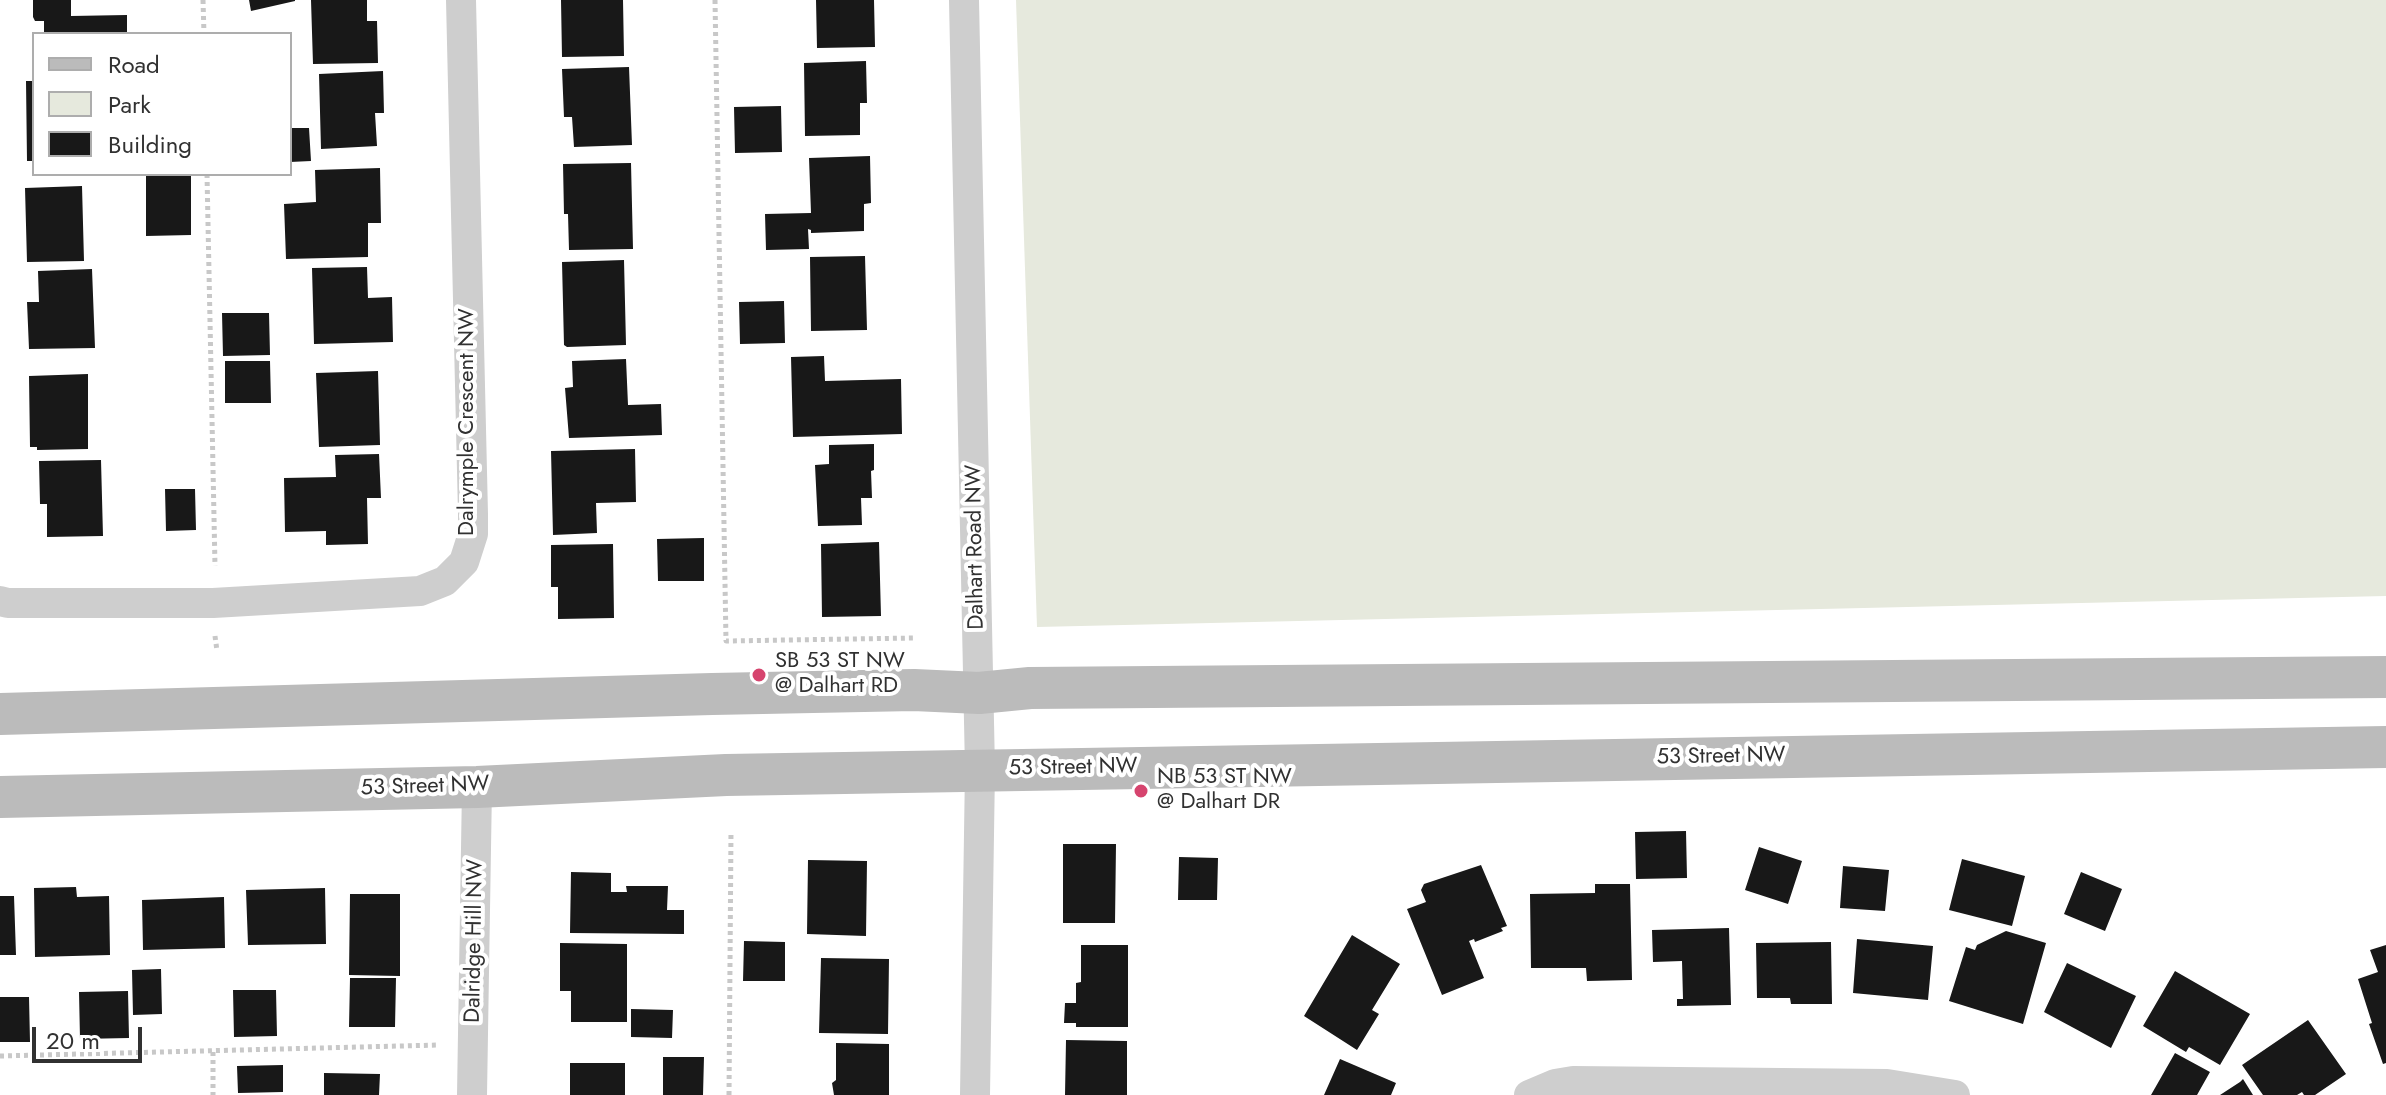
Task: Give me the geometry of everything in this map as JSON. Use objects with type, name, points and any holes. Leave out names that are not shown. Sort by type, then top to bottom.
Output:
[{"type":"main road","points":[[0,714],[914,690],[979,693],[1062,688],[2386,677]]},
{"type":"main road","name":"53 Street NW","points":[[0,797],[477,787],[726,775],[980,769],[2386,747]]},
{"type":"street","name":"Dalrymple Crescent NW","points":[[0,601],[213,603],[420,591],[445,581],[464,562],[473,534],[473,514],[461,0]]},
{"type":"street","name":"Dalhart Road NW","points":[[964,0],[980,769],[975,1095]]},
{"type":"street","name":"Dalridge Hill NW","points":[[472,1095],[477,787]]},
{"type":"street","points":[[1529,1095],[1555,1084],[1573,1081],[1887,1084],[1955,1095]]},
{"type":"path","points":[[203,0],[204,32]]},
{"type":"path","points":[[715,0],[726,641],[913,638]]},
{"type":"path","points":[[207,176],[215,566]]},
{"type":"path","points":[[729,1095],[731,831]]},
{"type":"path","points":[[0,1056],[444,1045]]},
{"type":"path","points":[[213,1052],[213,1095]]},
{"type":"green space","points":[[1016,0],[2386,0],[2386,596],[1037,627]]},
{"type":"building","points":[[33,0],[71,0],[71,16],[127,15],[127,32],[44,32],[44,21],[35,21]]},
{"type":"building","points":[[249,0],[295,0],[295,1],[251,11]]},
{"type":"building","points":[[311,0],[367,0],[367,21],[377,21],[378,63],[313,64]]},
{"type":"building","points":[[561,0],[623,0],[624,56],[562,57]]},
{"type":"building","points":[[816,0],[874,0],[875,47],[817,48]]},
{"type":"building","points":[[866,61],[867,103],[860,103],[860,135],[805,136],[804,63]]},
{"type":"building","points":[[629,67],[632,145],[574,147],[572,117],[564,117],[562,69]]},
{"type":"building","points":[[383,71],[384,113],[375,113],[377,146],[321,149],[319,74]]},
{"type":"building","points":[[26,81],[32,81],[32,161],[27,161]]},
{"type":"building","points":[[781,106],[782,152],[735,153],[734,107]]},
{"type":"building","points":[[292,128],[309,128],[311,161],[292,162]]},
{"type":"building","points":[[870,156],[871,203],[864,204],[864,231],[811,233],[808,229],[809,249],[766,250],[765,214],[811,213],[809,158]]},
{"type":"building","points":[[631,163],[633,249],[569,250],[568,214],[564,214],[563,164]]},
{"type":"building","points":[[380,168],[381,223],[368,223],[368,257],[286,259],[284,204],[316,202],[315,170]]},
{"type":"building","points":[[146,176],[191,176],[191,235],[146,236]]},
{"type":"building","points":[[82,186],[84,261],[27,262],[25,188]]},
{"type":"building","points":[[865,256],[867,330],[811,331],[810,257]]},
{"type":"building","points":[[624,260],[626,345],[564,345],[562,262]]},
{"type":"building","points":[[367,267],[368,298],[392,297],[393,342],[314,344],[312,268]]},
{"type":"building","points":[[92,269],[95,348],[29,349],[27,302],[39,302],[38,271]]},
{"type":"building","points":[[784,301],[785,343],[740,344],[739,302]]},
{"type":"building","points":[[222,313],[269,313],[270,355],[223,356]]},
{"type":"building","points":[[824,356],[825,381],[901,379],[902,434],[793,437],[791,357]]},
{"type":"building","points":[[626,359],[628,405],[661,404],[662,435],[569,438],[565,388],[573,387],[572,361]]},
{"type":"building","points":[[225,361],[270,361],[271,403],[225,403]]},
{"type":"building","points":[[378,371],[380,445],[319,447],[316,373]]},
{"type":"building","points":[[88,374],[88,449],[37,450],[37,447],[30,447],[29,376]]},
{"type":"building","points":[[874,444],[872,498],[861,498],[862,525],[818,526],[815,465],[829,464],[829,445]]},
{"type":"building","points":[[635,449],[636,502],[596,503],[597,533],[553,535],[551,451]]},
{"type":"building","points":[[379,454],[381,498],[367,498],[368,544],[326,545],[326,531],[285,532],[284,478],[336,477],[335,455]]},
{"type":"building","points":[[101,460],[103,536],[47,537],[47,504],[40,504],[39,461]]},
{"type":"building","points":[[165,489],[195,489],[196,530],[166,531]]},
{"type":"building","points":[[704,538],[704,581],[658,581],[657,539]]},
{"type":"building","points":[[879,542],[881,616],[822,617],[821,544]]},
{"type":"building","points":[[613,544],[614,618],[558,619],[558,587],[551,587],[551,545]]},
{"type":"building","points":[[1686,831],[1687,878],[1636,879],[1635,832]]},
{"type":"building","points":[[1063,844],[1116,844],[1115,923],[1063,923]]},
{"type":"building","points":[[1759,847],[1802,861],[1788,904],[1745,890]]},
{"type":"building","points":[[1179,857],[1218,858],[1217,900],[1178,900]]},
{"type":"building","points":[[1962,859],[2025,876],[2012,926],[1949,910]]},
{"type":"building","points":[[808,860],[867,861],[866,936],[807,934]]},
{"type":"building","points":[[1481,865],[1507,926],[1501,928],[1503,931],[1475,942],[1474,939],[1469,941],[1484,978],[1442,995],[1407,909],[1426,902],[1421,890],[1424,884]]},
{"type":"building","points":[[1843,866],[1889,870],[1885,911],[1840,908]]},
{"type":"building","points":[[571,872],[611,873],[611,892],[627,892],[626,886],[668,886],[667,910],[684,910],[684,934],[570,933]]},
{"type":"building","points":[[2081,872],[2122,889],[2105,931],[2064,914]]},
{"type":"building","points":[[1595,884],[1630,884],[1632,980],[1587,981],[1586,968],[1531,968],[1530,894],[1595,893]]},
{"type":"building","points":[[76,887],[77,897],[109,896],[110,955],[35,957],[34,888]]},
{"type":"building","points":[[325,888],[326,944],[248,945],[246,890]]},
{"type":"building","points":[[350,894],[400,894],[400,976],[349,975]]},
{"type":"building","points":[[0,896],[14,896],[16,955],[0,955]]},
{"type":"building","points":[[224,897],[225,948],[143,950],[142,900]]},
{"type":"building","points":[[1729,928],[1731,1005],[1677,1006],[1677,999],[1683,999],[1682,961],[1653,962],[1652,930]]},
{"type":"building","points":[[2006,931],[2046,943],[2023,1024],[1949,1001],[1966,947],[1975,950],[1977,945]]},
{"type":"building","points":[[1352,935],[1400,964],[1372,1010],[1379,1014],[1357,1050],[1304,1016]]},
{"type":"building","points":[[1857,939],[1933,946],[1928,1000],[1853,993]]},
{"type":"building","points":[[744,941],[785,942],[785,981],[743,981]]},
{"type":"building","points":[[1831,942],[1832,1004],[1791,1004],[1790,998],[1757,998],[1756,943]]},
{"type":"building","points":[[560,943],[627,944],[627,1022],[571,1022],[571,991],[560,991]]},
{"type":"building","points":[[1081,945],[1128,945],[1128,1027],[1076,1027],[1076,1023],[1064,1023],[1065,1003],[1076,1003],[1076,983],[1081,982]]},
{"type":"building","points":[[2386,945],[2386,1063],[2383,1064],[2358,979],[2378,972],[2370,950]]},
{"type":"building","points":[[821,958],[889,959],[888,1034],[819,1033]]},
{"type":"building","points":[[2067,963],[2136,996],[2111,1048],[2044,1012]]},
{"type":"building","points":[[161,969],[162,1014],[133,1015],[132,970]]},
{"type":"building","points":[[2175,971],[2250,1014],[2220,1065],[2189,1047],[2186,1052],[2143,1026]]},
{"type":"building","points":[[350,978],[396,978],[395,1027],[349,1027]]},
{"type":"building","points":[[233,990],[276,990],[277,1036],[234,1037]]},
{"type":"building","points":[[128,991],[129,1038],[80,1039],[79,992]]},
{"type":"building","points":[[0,997],[29,997],[30,1042],[0,1042]]},
{"type":"building","points":[[631,1009],[673,1010],[672,1038],[631,1037]]},
{"type":"building","points":[[2308,1020],[2346,1074],[2315,1095],[2304,1095],[2302,1092],[2297,1095],[2263,1095],[2242,1065]]},
{"type":"building","points":[[1066,1040],[1127,1041],[1127,1095],[1065,1095]]},
{"type":"building","points":[[836,1043],[889,1044],[889,1095],[834,1095],[832,1083],[836,1080]]},
{"type":"building","points":[[2175,1053],[2210,1072],[2197,1095],[2151,1095]]},
{"type":"building","points":[[663,1057],[704,1057],[703,1095],[663,1095]]},
{"type":"building","points":[[1340,1059],[1396,1083],[1391,1095],[1324,1095]]},
{"type":"building","points":[[570,1063],[625,1063],[625,1095],[570,1095]]},
{"type":"building","points":[[283,1065],[283,1092],[238,1093],[237,1066]]},
{"type":"building","points":[[324,1073],[380,1074],[379,1095],[324,1095]]},
{"type":"building","points":[[2243,1079],[2253,1095],[2220,1095],[2240,1082]]},
{"type":"place","name":"SB 53 ST NW @ Dalhart RD","points":[[759,675]]},
{"type":"place","name":"NB 53 ST NW @ Dalhart DR","points":[[1141,791]]}]
